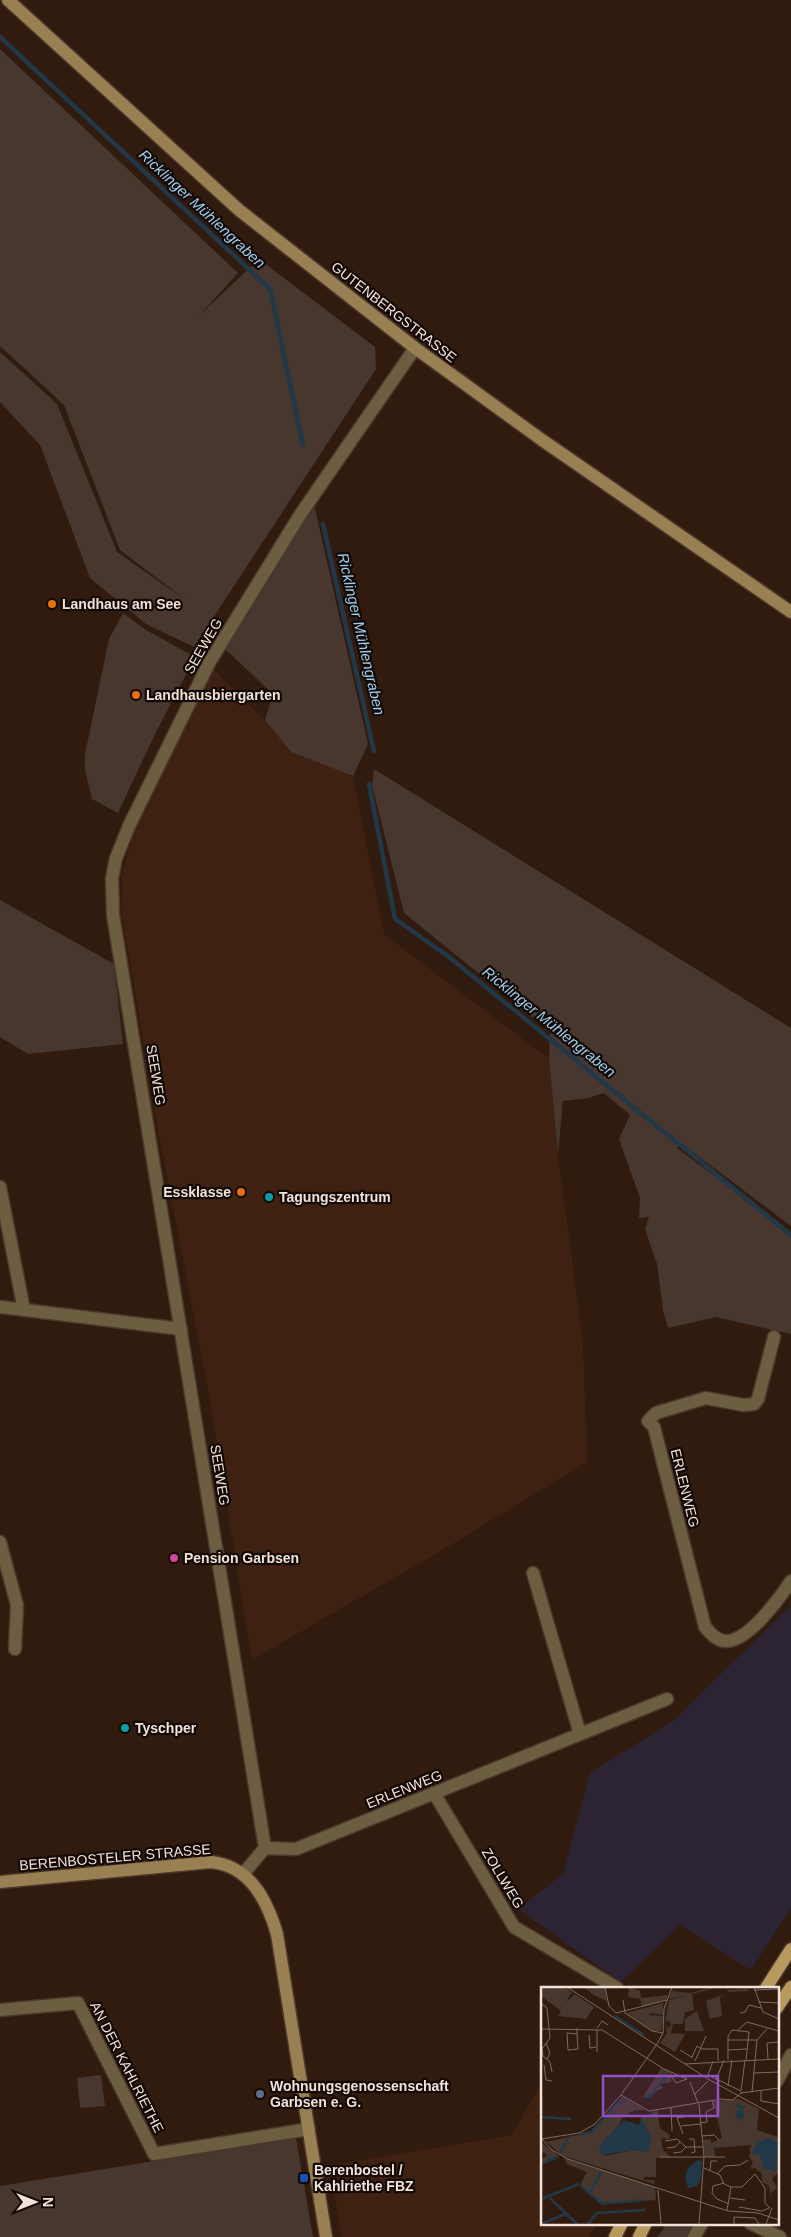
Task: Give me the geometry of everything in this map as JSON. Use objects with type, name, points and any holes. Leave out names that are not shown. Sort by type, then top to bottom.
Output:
[{"type":"main road","name":"GUTENBERGSTRASSE","points":[[8,0],[239,210],[415,348],[550,446],[791,612]]},
{"type":"main road","name":"BERENBOSTELER STRASSE","points":[[0,1882],[211,1862],[222,1863],[243,1874],[263,1896],[271,1912],[277,1934],[326,2237]]},
{"type":"main road","points":[[767,1987],[791,1949]]},
{"type":"main road","points":[[778,2006],[791,1987]]},
{"type":"main road","points":[[615,2237],[622,2224]]},
{"type":"main road","points":[[639,2237],[646,2224]]},
{"type":"street","name":"SEEWEG","points":[[265,1848],[113,915],[112,878],[116,858],[129,826],[209,663],[300,515],[415,348]]},
{"type":"street","points":[[0,1187],[24,1310]]},
{"type":"street","points":[[0,1306],[181,1329]]},
{"type":"street","name":"ERLENWEG","points":[[774,1337],[758,1399],[754,1404],[743,1405],[706,1398],[656,1413],[648,1421],[654,1427],[705,1627],[710,1633],[717,1638],[728,1641],[742,1636],[768,1610],[791,1581]]},
{"type":"street","points":[[0,1542],[17,1605],[15,1648]]},
{"type":"street","points":[[534,1574],[580,1734]]},
{"type":"street","name":"ERLENWEG","points":[[265,1848],[296,1849],[667,1699]]},
{"type":"street","name":"ZOLLWEG","points":[[434,1793],[514,1927],[615,1987]]},
{"type":"street","points":[[243,1874],[265,1848]]},
{"type":"street","name":"AN DER KAHLRIETHE","points":[[0,2010],[78,2002],[154,2154],[309,2129]]},
{"type":"street","points":[[778,2079],[791,2056]]},
{"type":"street","points":[[694,2237],[701,2224]]},
{"type":"street","points":[[752,2224],[780,2237]]},
{"type":"shaded area","points":[[0,49],[238,273],[199,316],[259,259],[375,347],[376,369],[194,647],[146,624],[90,578],[40,445],[0,402],[0,352],[57,404],[117,552],[187,601],[120,550],[64,405],[0,346]]},
{"type":"shaded area","points":[[314,504],[368,744],[353,776],[291,752],[265,720],[273,694],[224,648]]},
{"type":"shaded area","name":"Landhausbiergarten","points":[[123,613],[146,630],[195,657],[155,734],[118,813],[92,799],[85,770],[85,754],[109,639]]},
{"type":"shaded area","points":[[213,669],[265,720],[291,752],[353,776],[384,934],[549,1059],[558,1154],[583,1344],[587,1462],[446,1548],[252,1660],[209,1395],[159,1135],[122,917],[122,877],[135,825]]},
{"type":"shaded area","points":[[374,769],[791,1028],[791,1226],[682,1144],[677,1148],[791,1233],[791,1334],[716,1317],[668,1328],[663,1310],[657,1264],[645,1229],[649,1217],[639,1218],[640,1198],[619,1139],[630,1115],[604,1093],[588,1098],[563,1101],[558,1154],[549,1059],[550,1031],[404,913],[372,785]]},
{"type":"shaded area","points":[[0,900],[114,964],[123,1044],[28,1054],[0,1037]]},
{"type":"shaded area","points":[[791,1605],[791,1908],[751,1970],[680,1925],[621,1982],[518,1909],[563,1874],[590,1773],[674,1720]]},
{"type":"shaded area","points":[[101,2075],[105,2106],[80,2108],[77,2078]]},
{"type":"shaded area","points":[[541,2083],[541,2224],[596,2224],[589,2237],[341,2237],[330,2165],[512,2135]]},
{"type":"shaded area","points":[[296,2138],[313,2237],[0,2237],[0,2186]]},
{"type":"shaded area","points":[[665,2224],[694,2224],[687,2237],[657,2237],[663,2230]]},
{"type":"waterway","name":"Ricklinger Mühlengraben","points":[[0,37],[270,289],[303,445]]},
{"type":"waterway","name":"Ricklinger Mühlengraben","points":[[323,524],[374,751]]},
{"type":"waterway","name":"Ricklinger Mühlengraben","points":[[369,784],[395,919],[449,957],[791,1235]]},
{"type":"place","name":"Landhaus am See","points":[[52,604]]},
{"type":"place","name":"Landhausbiergarten","points":[[136,695]]},
{"type":"place","name":"Essklasse","points":[[241,1192]]},
{"type":"place","name":"Tagungszentrum","points":[[269,1197]]},
{"type":"place","name":"Pension Garbsen","points":[[174,1558]]},
{"type":"place","name":"Tyschper","points":[[125,1728]]},
{"type":"place","name":"Wohnungsgenossenschaft Garbsen e. G.","points":[[260,2094]]},
{"type":"place","name":"Berenbostel / Kahlriethe FBZ","points":[[304,2178]]}]
